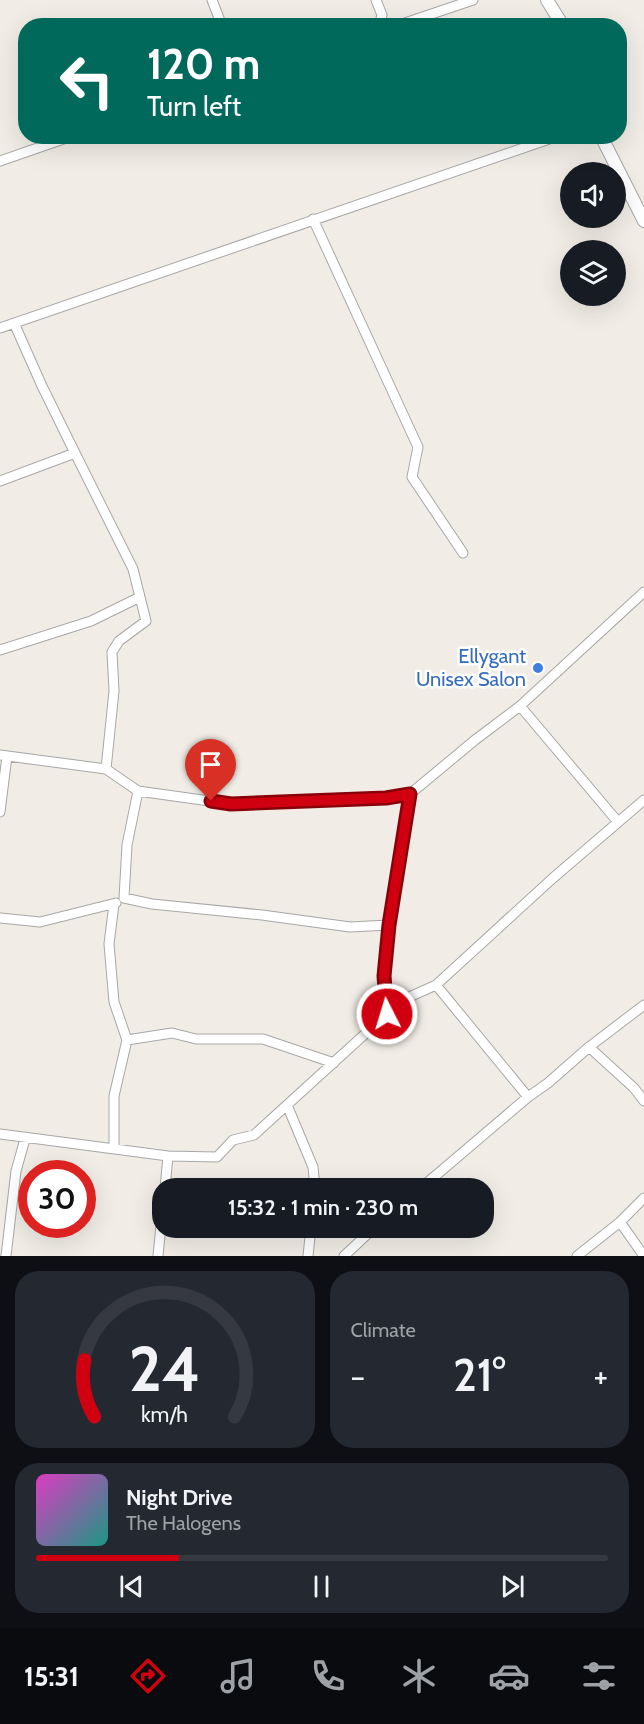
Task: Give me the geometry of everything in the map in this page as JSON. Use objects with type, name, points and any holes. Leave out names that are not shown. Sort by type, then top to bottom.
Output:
[{"type":"street","points":[[212,0],[219,18]]},
{"type":"street","points":[[376,0],[381,18]]},
{"type":"street","points":[[420,18],[473,0]]},
{"type":"street","points":[[546,0],[557,18]]},
{"type":"street","points":[[0,161],[49,144]]},
{"type":"street","points":[[0,328],[534,144]]},
{"type":"street","points":[[605,144],[644,221]]},
{"type":"street","points":[[314,219],[418,447],[412,477],[463,553]]},
{"type":"street","points":[[14,323],[42,386],[133,569],[146,621],[119,641],[112,652],[114,691],[106,769]]},
{"type":"street","points":[[0,481],[75,453]]},
{"type":"street","points":[[0,812],[4,755],[106,769],[138,791],[231,804],[386,798],[410,794],[520,706],[644,592]]},
{"type":"street","points":[[0,650],[91,621],[140,597]]},
{"type":"street","points":[[520,706],[618,822]]},
{"type":"street","points":[[124,898],[126,845],[138,791]]},
{"type":"street","points":[[387,1014],[384,976],[389,925],[410,794]]},
{"type":"street","points":[[0,1134],[168,1156],[217,1157],[233,1140],[254,1135],[407,998],[436,985],[553,878],[644,800]]},
{"type":"street","points":[[0,918],[40,922],[114,904],[124,898],[152,904],[350,927],[389,925]]},
{"type":"street","points":[[114,904],[109,944],[114,1002],[127,1040],[114,1096],[114,1149]]},
{"type":"street","points":[[436,985],[528,1097]]},
{"type":"street","points":[[433,1178],[528,1097],[549,1083],[589,1047],[644,1005]]},
{"type":"street","points":[[127,1040],[172,1033],[196,1039],[263,1039],[334,1063]]},
{"type":"street","points":[[589,1047],[634,1088],[644,1101]]},
{"type":"street","points":[[287,1105],[313,1167],[314,1178]]},
{"type":"street","points":[[6,1256],[10,1206],[16,1171],[26,1139]]},
{"type":"street","points":[[166,1178],[168,1156]]},
{"type":"street","points":[[577,1256],[620,1222],[644,1198]]},
{"type":"street","points":[[620,1222],[644,1256]]},
{"type":"street","points":[[158,1256],[160,1238]]},
{"type":"street","points":[[308,1256],[310,1238]]},
{"type":"street","points":[[344,1256],[363,1238]]},
{"type":"place","name":"Ellygant Unisex Salon","points":[[538,668]]},
{"type":"route","points":[[211,801],[231,804],[386,798],[410,794],[389,925],[384,976],[387,1014]]}]
